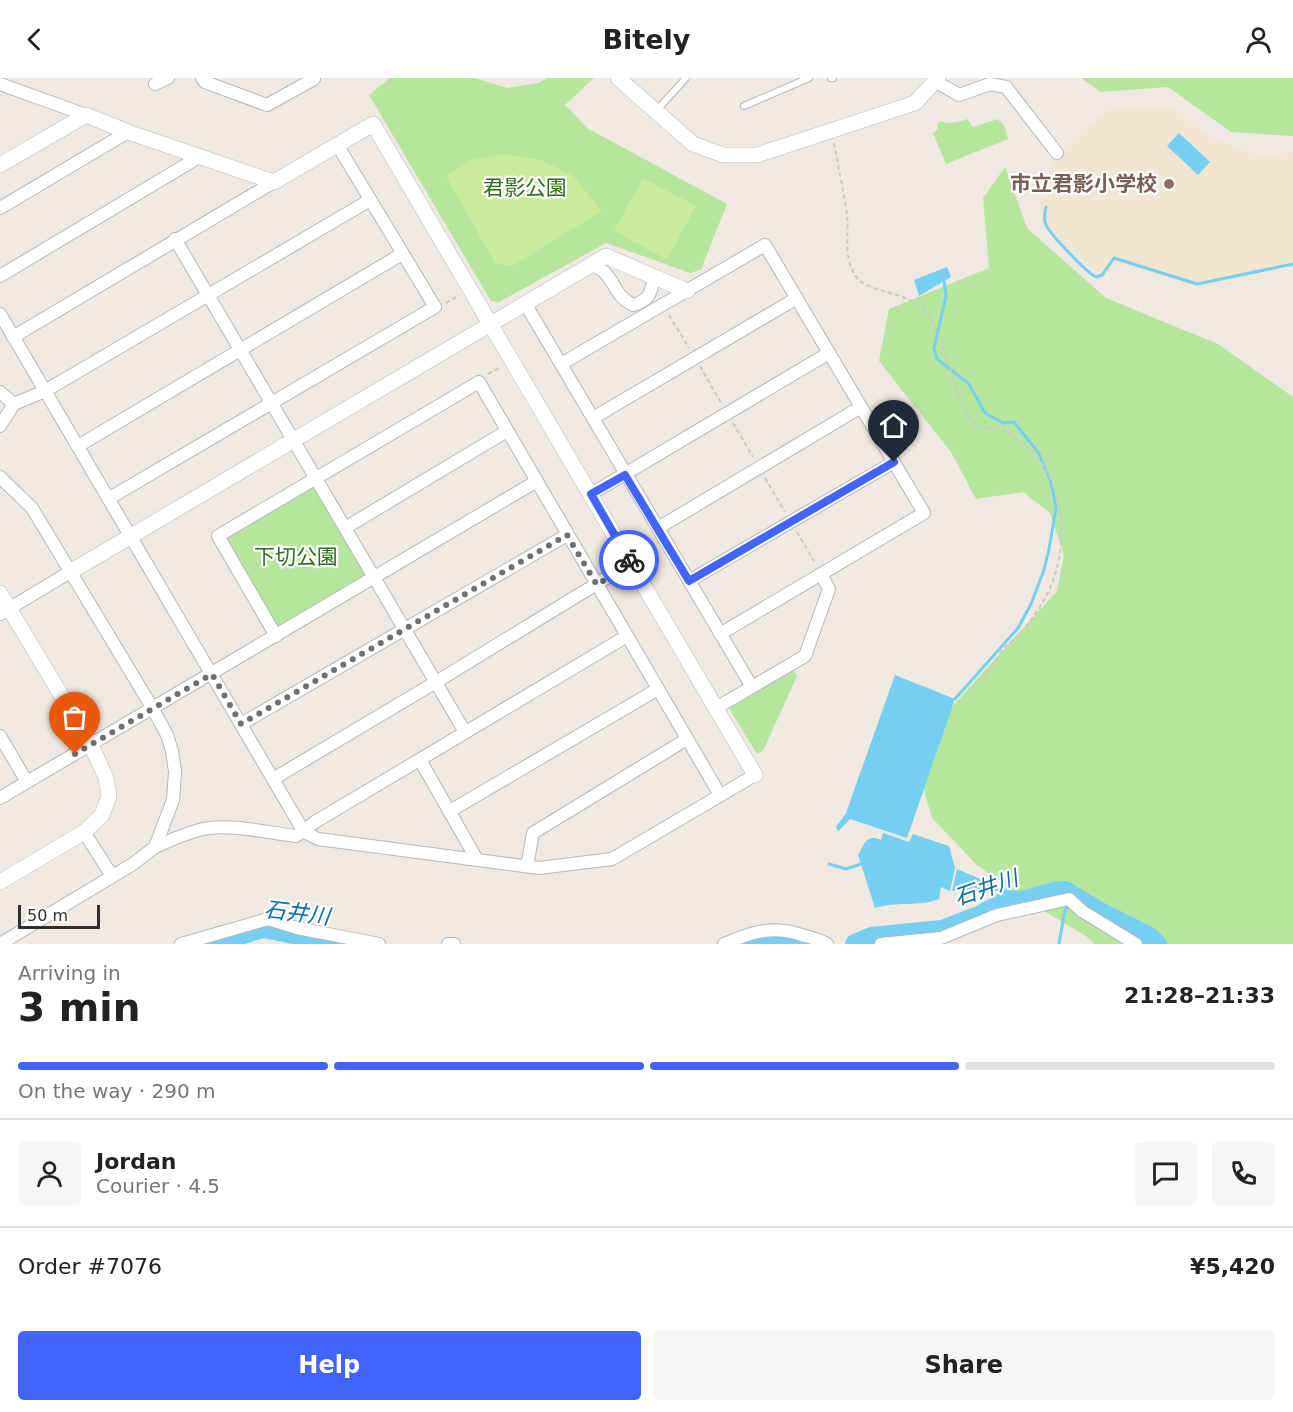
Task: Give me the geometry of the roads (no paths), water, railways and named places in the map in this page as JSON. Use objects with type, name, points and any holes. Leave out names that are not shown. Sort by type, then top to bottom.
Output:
[{"type":"street","points":[[155,84],[168,78]]},
{"type":"street","points":[[201,78],[205,82],[267,105],[314,79]]},
{"type":"street","points":[[287,78],[298,87]]},
{"type":"street","points":[[618,78],[693,144],[723,155],[757,155],[915,103],[934,79],[959,95],[990,84],[1006,87],[1057,153]]},
{"type":"street","points":[[0,84],[128,132],[274,182]]},
{"type":"street","points":[[0,165],[86,115]]},
{"type":"street","points":[[0,314],[13,337],[108,499],[212,674],[304,832],[318,839],[539,868],[612,859],[755,775],[373,124],[175,239],[13,337]]},
{"type":"street","points":[[0,208],[128,132]]},
{"type":"street","points":[[108,499],[435,307],[338,146]]},
{"type":"street","points":[[0,276],[199,157]]},
{"type":"street","points":[[0,426],[14,404],[45,391],[370,200]]},
{"type":"street","points":[[175,239],[465,732]]},
{"type":"street","points":[[561,364],[765,245],[894,462],[924,513],[720,634]]},
{"type":"street","points":[[78,447],[402,254]]},
{"type":"street","points":[[4,611],[606,256],[687,291]]},
{"type":"street","points":[[591,265],[606,273],[616,291],[625,301],[633,305],[643,302],[651,293],[654,276]]},
{"type":"street","points":[[593,418],[797,298]]},
{"type":"street","points":[[526,304],[752,687]]},
{"type":"street","points":[[591,494],[829,353]]},
{"type":"street","points":[[276,636],[218,536],[479,382],[720,795]]},
{"type":"street","points":[[0,392],[14,404]]},
{"type":"street","points":[[658,528],[861,406]]},
{"type":"street","points":[[345,528],[507,431]]},
{"type":"street","points":[[689,581],[894,462]]},
{"type":"street","points":[[0,477],[32,508],[167,735],[175,772],[173,800],[155,847]]},
{"type":"street","points":[[0,798],[537,481]]},
{"type":"street","points":[[241,724],[567,535]]},
{"type":"street","points":[[273,778],[631,563]]},
{"type":"street","points":[[716,708],[805,656],[829,589],[821,574]]},
{"type":"street","points":[[0,593],[4,611],[91,745],[106,778],[109,795],[102,814],[84,832],[0,882]]},
{"type":"street","points":[[0,944],[155,847],[177,837],[205,828],[232,828],[296,836],[315,822],[627,636]]},
{"type":"street","points":[[450,811],[658,689]]},
{"type":"street","points":[[0,736],[27,782]]},
{"type":"street","points":[[526,866],[533,833],[687,739]]},
{"type":"street","points":[[420,760],[476,858]]},
{"type":"street","points":[[84,832],[112,876]]},
{"type":"street","points":[[881,944],[941,938],[997,915],[1068,899],[1136,944]]},
{"type":"street","points":[[181,944],[268,919],[297,928],[379,944]]},
{"type":"street","points":[[724,944],[762,930],[777,929],[795,932],[827,944]]},
{"type":"street","points":[[448,944],[454,944]]},
{"type":"lane","points":[[656,111],[686,78]]},
{"type":"lane","points":[[744,106],[809,78]]},
{"type":"water","points":[[1179,133],[1210,162],[1198,175],[1167,146]]},
{"type":"water","points":[[947,267],[951,277],[919,296],[914,280]]},
{"type":"water","points":[[895,675],[955,699],[907,838],[850,819],[838,832],[836,827],[846,813]]},
{"type":"water","points":[[883,833],[909,842],[913,834],[949,846],[955,868],[950,891],[941,887],[939,899],[875,908],[858,855],[866,841],[872,838],[881,840]]},
{"type":"water","points":[[957,869],[997,886],[1031,895],[1017,898],[997,891],[952,891]]},
{"type":"waterway","points":[[1046,207],[1044,216],[1049,230],[1077,261],[1096,277],[1102,275],[1114,258],[1197,284],[1293,264]]},
{"type":"waterway","points":[[944,281],[946,296],[934,348],[937,359],[969,384],[985,413],[1003,423],[1014,422],[1038,452],[1051,482],[1056,508],[1044,570],[1031,604],[1018,628],[955,699]]},
{"type":"waterway","points":[[829,864],[846,869],[861,864]]},
{"type":"waterway","name":"石井川","points":[[855,944],[872,937],[942,930],[981,915],[1006,901],[1015,903],[1065,891],[1098,911],[1148,936],[1157,944]]},
{"type":"waterway","name":"石井川","points":[[1021,896],[1029,898]]},
{"type":"waterway","points":[[1059,944],[1065,910],[1071,903]]},
{"type":"waterway","name":"石井川","points":[[209,944],[263,928],[346,944]]},
{"type":"waterway","name":"石井川","points":[[739,944],[768,936],[775,936],[798,944]]},
{"type":"waterway","name":"石井川","points":[[783,944],[787,939]]},
{"type":"place","name":"市立君影小学校","points":[[1169,184]]},
{"type":"park label","name":"君影公園","points":[[525,188]]},
{"type":"park label","name":"下切公園","points":[[296,557]]}]
